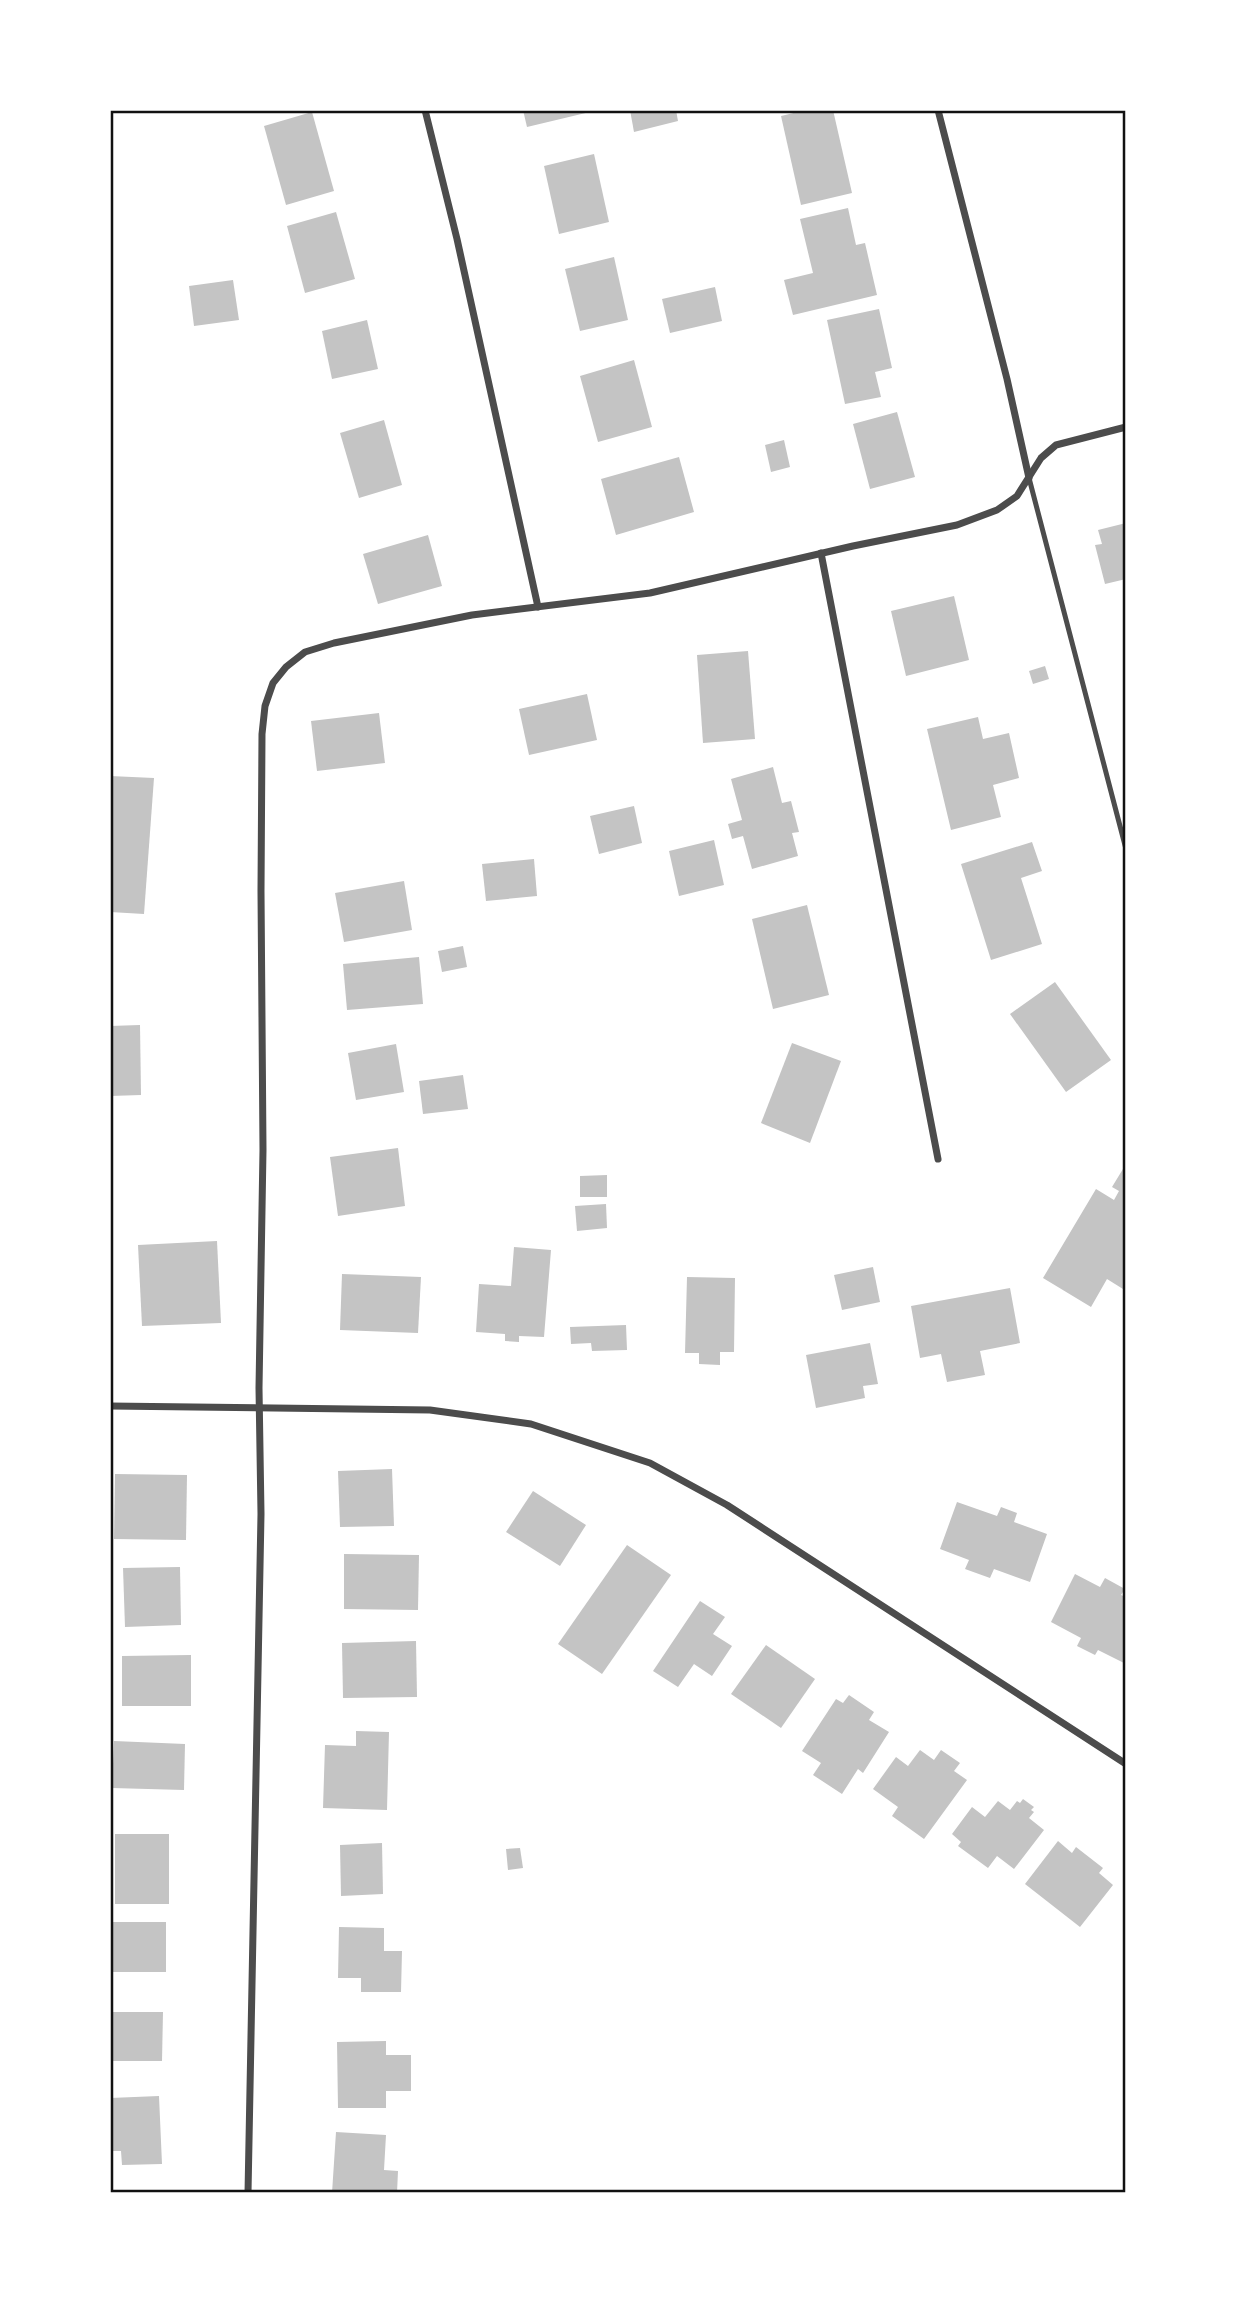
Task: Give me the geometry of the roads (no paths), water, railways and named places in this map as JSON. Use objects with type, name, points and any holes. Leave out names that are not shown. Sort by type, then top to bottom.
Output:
[{"type":"street","points":[[425,110],[457,239],[538,607]]},
{"type":"street","points":[[938,110],[1007,379],[1029,478]]},
{"type":"street","points":[[248,2193],[261,1514],[259,1409],[263,1150],[262,734],[265,706],[279,675],[298,657],[314,648],[472,615],[650,593],[957,524],[998,510],[1017,496],[1041,458],[1056,445],[1126,427]]},
{"type":"street","points":[[821,553],[937,1159]]},
{"type":"street","points":[[110,1406],[430,1410],[531,1424],[649,1463],[727,1505],[1126,1764]]},
{"type":"lane","points":[[1029,478],[1126,849]]}]
